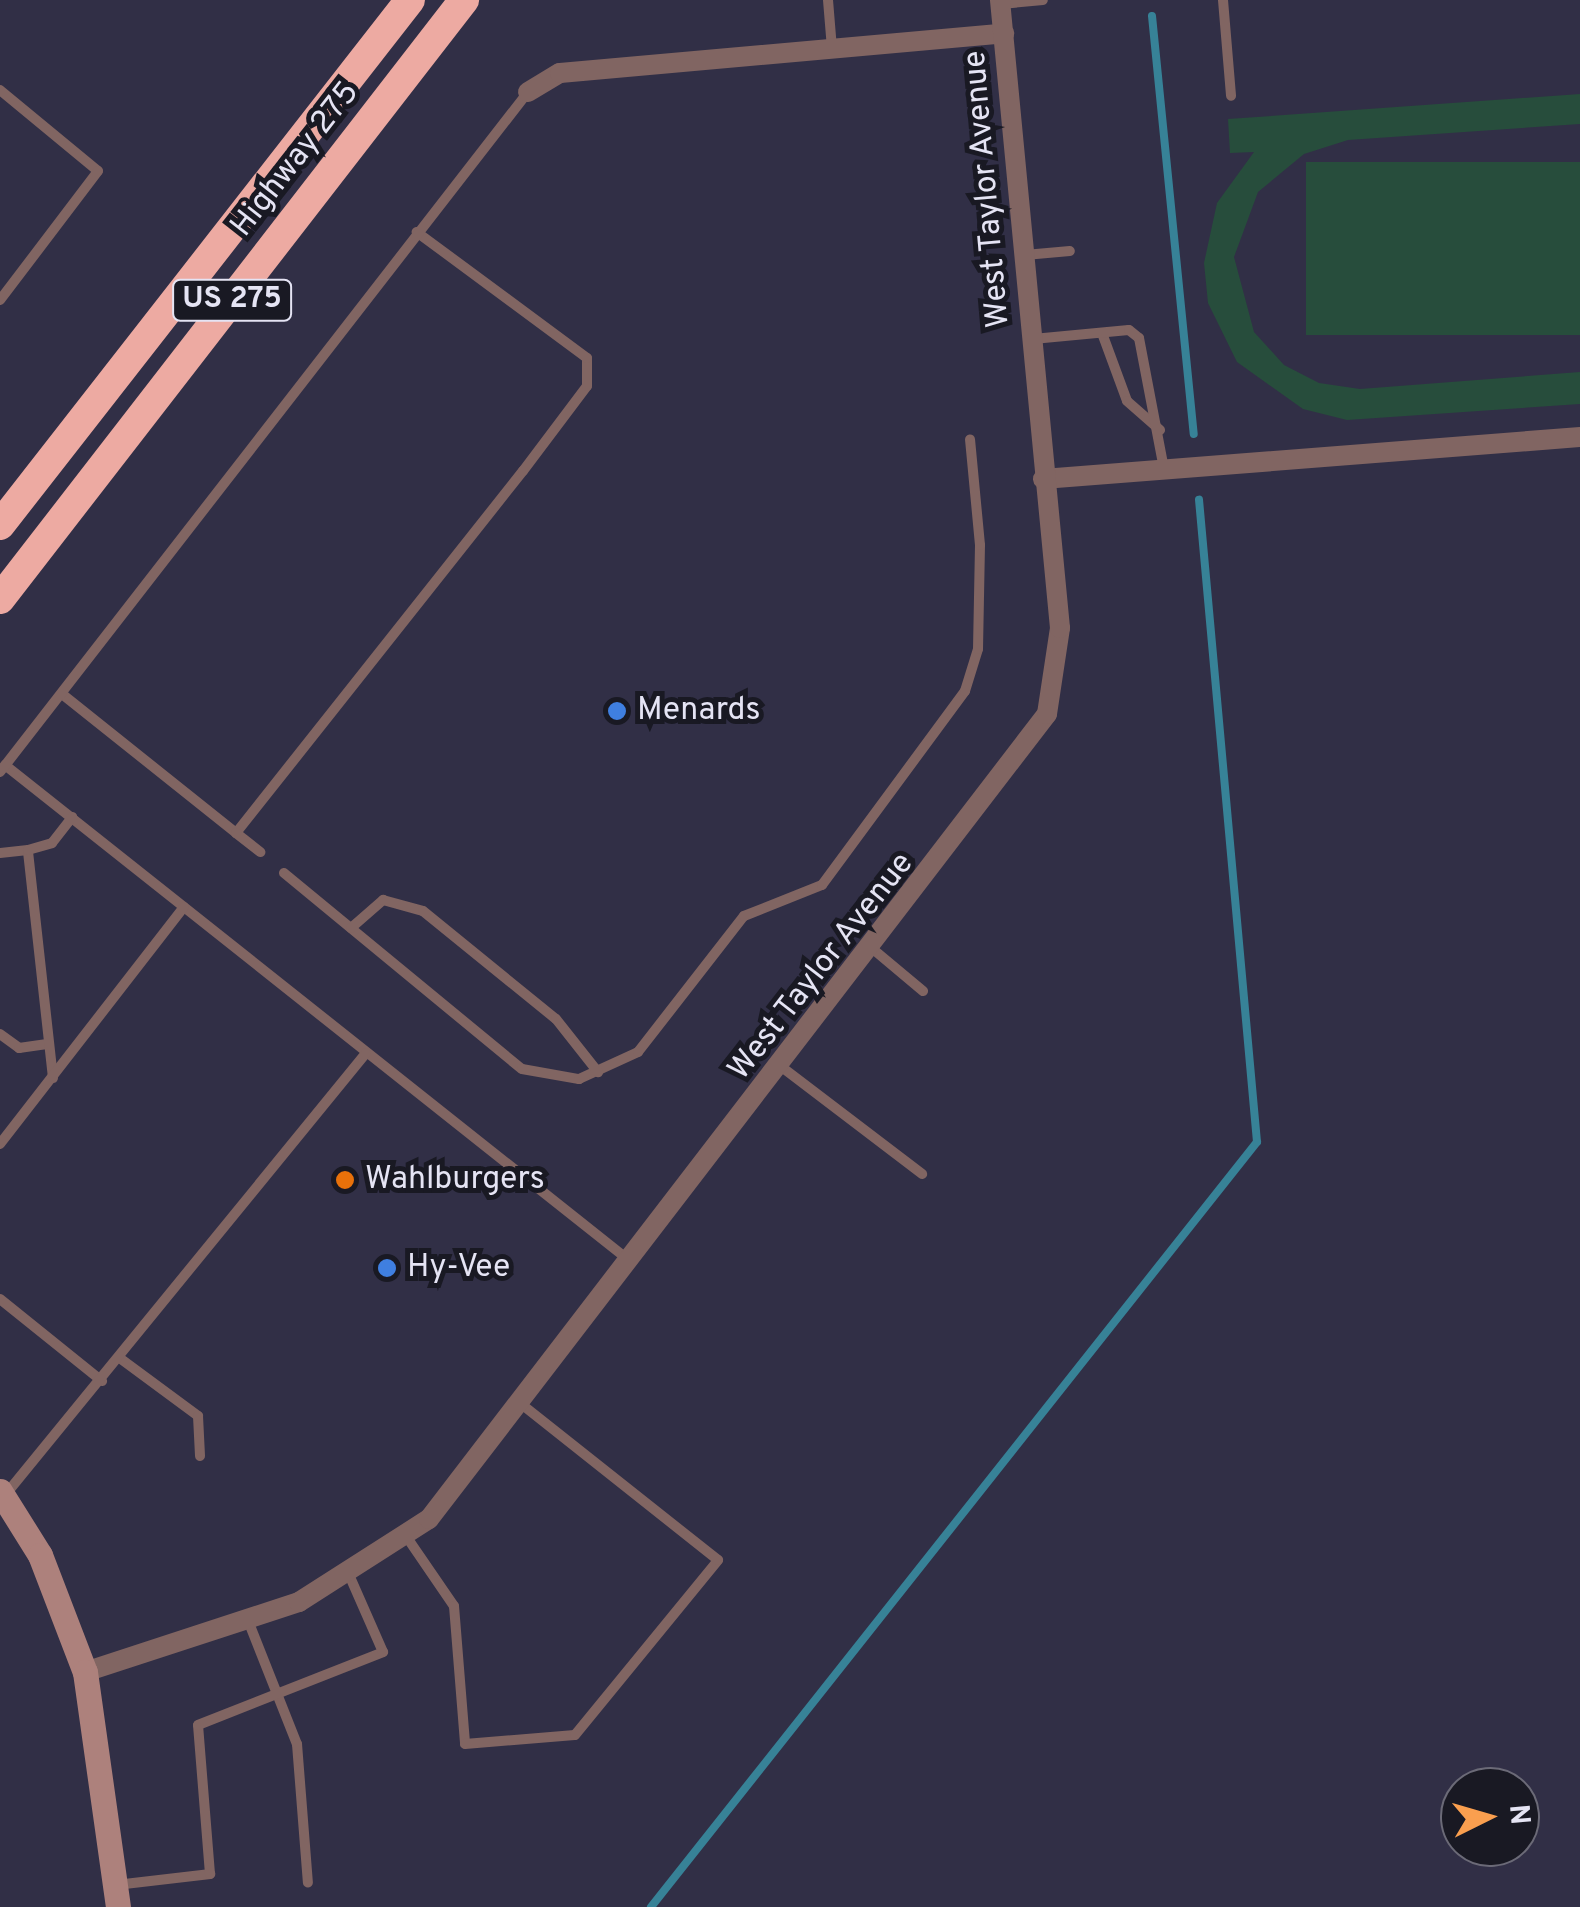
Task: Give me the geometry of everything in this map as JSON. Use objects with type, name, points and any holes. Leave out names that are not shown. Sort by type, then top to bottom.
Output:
[{"type":"highway","name":"Highway 275","points":[[0,526],[410,0]]},
{"type":"highway","name":"Highway 275","points":[[0,599],[464,0]]},
{"type":"street","name":"West Taylor Avenue","points":[[85,1672],[247,1618],[350,1577],[406,1536],[524,1406],[630,1261],[874,950],[1047,714],[1060,628],[1001,2]]},
{"type":"street","points":[[528,92],[560,74],[1004,32]]},
{"type":"street","points":[[1044,479],[1580,437]]},
{"type":"street","points":[[2,1494],[40,1555],[85,1672],[117,1896]]},
{"type":"lane","points":[[828,0],[832,49]]},
{"type":"lane","points":[[1001,2],[1043,0]]},
{"type":"lane","points":[[1222,0],[1231,96]]},
{"type":"lane","points":[[0,90],[98,171],[0,300]]},
{"type":"lane","points":[[528,92],[3,768],[72,817],[630,1261]]},
{"type":"lane","points":[[236,833],[591,377],[580,352],[417,232]]},
{"type":"lane","points":[[1025,256],[1070,251]]},
{"type":"lane","points":[[1032,339],[1102,333],[1139,338],[1160,430],[1164,469]]},
{"type":"lane","points":[[1102,333],[1127,402],[1160,430]]},
{"type":"lane","points":[[284,873],[522,1069],[544,1078],[598,1072],[638,1052],[744,916],[822,885],[965,691],[978,649],[980,545],[970,439]]},
{"type":"lane","points":[[62,694],[260,852]]},
{"type":"lane","points":[[0,853],[52,843],[72,817]]},
{"type":"lane","points":[[28,850],[53,1079]]},
{"type":"lane","points":[[351,928],[383,900],[422,910],[578,1038],[598,1072]]},
{"type":"lane","points":[[0,1144],[184,907]]},
{"type":"lane","points":[[874,950],[923,991]]},
{"type":"lane","points":[[0,1034],[20,1048],[49,1044]]},
{"type":"lane","points":[[2,1494],[121,1360],[366,1053]]},
{"type":"lane","points":[[783,1068],[922,1174]]},
{"type":"lane","points":[[0,1298],[102,1381]]},
{"type":"lane","points":[[121,1360],[198,1416],[200,1456]]},
{"type":"lane","points":[[406,1536],[454,1606],[466,1744],[574,1734],[718,1560],[524,1406]]},
{"type":"lane","points":[[117,1896],[210,1874],[198,1725],[280,1698],[384,1652],[350,1577]]},
{"type":"lane","points":[[247,1618],[297,1744],[308,1882]]},
{"type":"green space","points":[[1580,94],[1580,124],[1348,140],[1304,154],[1258,192],[1234,257],[1254,332],[1284,365],[1319,383],[1360,389],[1580,372],[1580,404],[1347,420],[1303,409],[1237,362],[1208,303],[1204,263],[1217,203],[1254,152],[1230,153],[1228,119]]},
{"type":"green space","points":[[1306,162],[1580,162],[1580,335],[1306,335]]},
{"type":"waterway","points":[[1152,16],[1194,434]]},
{"type":"waterway","points":[[651,1907],[1257,1142],[1199,500]]},
{"type":"place","name":"Menards","points":[[617,711]]},
{"type":"place","name":"Wahlburgers","points":[[345,1180]]},
{"type":"place","name":"Hy-Vee","points":[[387,1268]]}]
